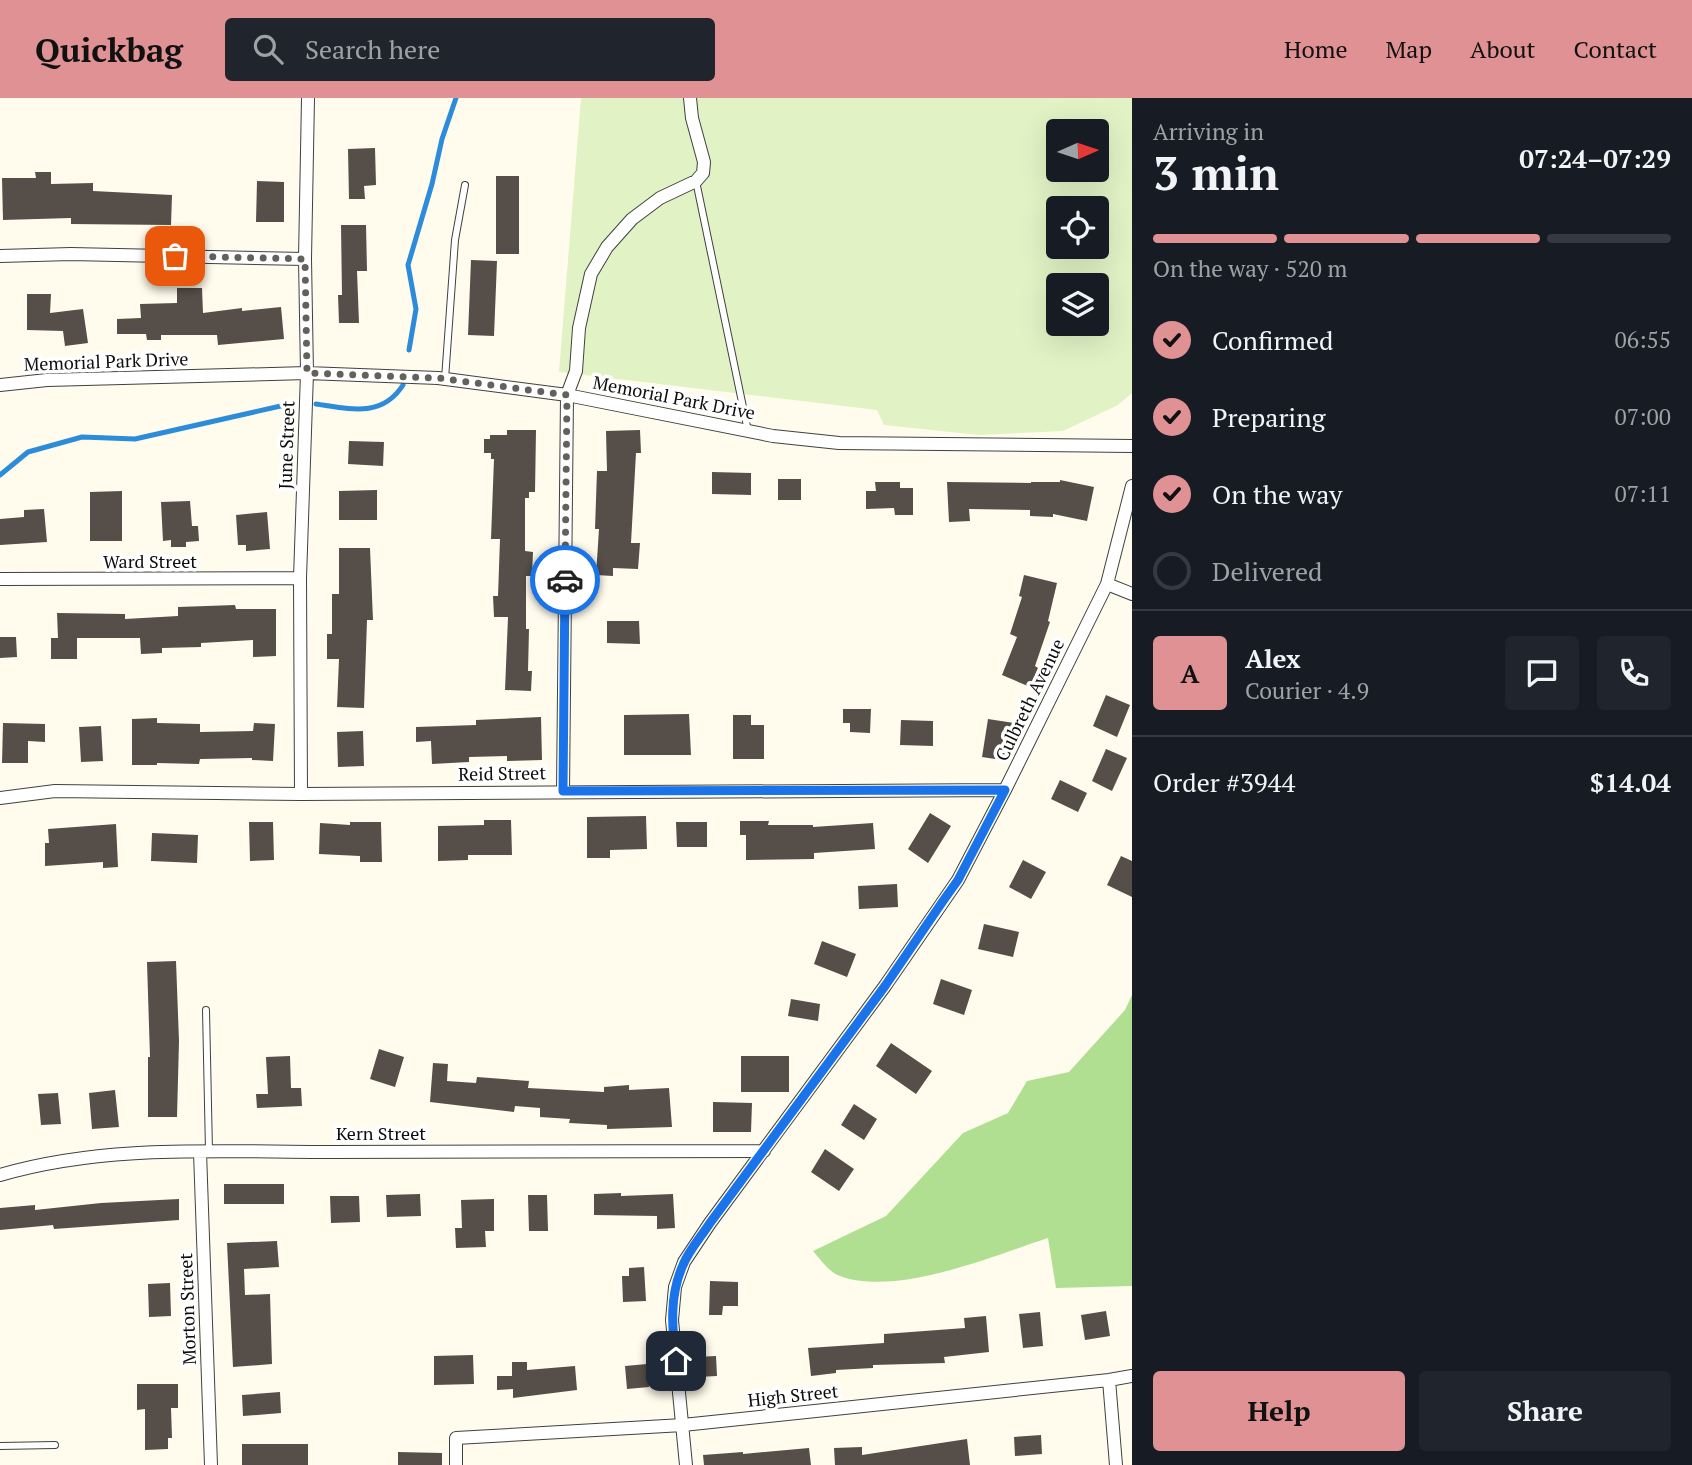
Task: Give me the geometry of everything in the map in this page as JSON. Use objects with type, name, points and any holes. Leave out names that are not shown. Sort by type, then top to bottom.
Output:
[{"type":"street","name":"June Street","points":[[301,794],[300,578],[307,373],[305,259],[308,98]]},
{"type":"street","points":[[563,791],[567,395],[576,371],[579,328],[591,274],[607,247],[632,219],[660,198],[696,181],[703,173],[704,162],[692,118],[690,98]]},
{"type":"street","points":[[0,256],[71,254],[305,259]]},
{"type":"street","name":"Memorial Park Drive","points":[[0,385],[47,380],[307,373],[445,379],[567,395],[774,436],[839,443],[1132,446]]},
{"type":"street","name":"Culbreth Avenue","points":[[686,1465],[672,1320],[675,1287],[684,1262],[885,986],[958,880],[1107,584],[1132,486]]},
{"type":"street","name":"Ward Street","points":[[0,579],[300,578]]},
{"type":"street","points":[[1107,584],[1132,594]]},
{"type":"street","name":"Reid Street","points":[[0,798],[55,791],[301,794],[1005,790]]},
{"type":"street","name":"Kern Street","points":[[0,1175],[34,1165],[101,1156],[205,1152],[764,1151]]},
{"type":"street","name":"Morton Street","points":[[205,1152],[211,1465]]},
{"type":"street","name":"High Street","points":[[456,1465],[456,1438],[683,1424],[1132,1376]]},
{"type":"street","points":[[1109,1380],[1116,1465]]},
{"type":"lane","points":[[696,181],[748,431]]},
{"type":"lane","points":[[445,379],[455,240],[465,185]]},
{"type":"lane","points":[[205,1152],[206,1010]]},
{"type":"lane","points":[[0,1446],[55,1445]]},
{"type":"green space","points":[[581,98],[1132,98],[1132,393],[1118,405],[1063,431],[979,435],[884,425],[877,410],[559,372]]},
{"type":"green space","points":[[1132,995],[1132,1286],[1056,1288],[1048,1238],[944,1272],[889,1281],[863,1281],[840,1276],[829,1269],[813,1251],[886,1216],[963,1133],[1008,1113],[1027,1081],[1069,1072],[1125,1010]]},
{"type":"building","points":[[375,148],[376,185],[364,186],[365,199],[349,199],[348,149]]},
{"type":"building","points":[[35,172],[51,172],[51,184],[93,183],[93,191],[172,195],[171,225],[71,224],[71,218],[3,220],[2,178],[36,178]]},
{"type":"building","points":[[496,176],[519,176],[519,254],[496,254]]},
{"type":"building","points":[[257,181],[284,182],[284,222],[256,222]]},
{"type":"building","points":[[341,225],[366,225],[367,271],[357,271],[359,323],[339,323],[338,295],[342,295]]},
{"type":"building","points":[[471,260],[497,261],[494,336],[468,335]]},
{"type":"building","points":[[177,288],[202,288],[203,313],[281,307],[284,339],[218,345],[217,335],[161,335],[161,340],[147,340],[146,334],[117,334],[117,319],[141,318],[140,304],[177,303]]},
{"type":"building","points":[[27,294],[51,294],[50,313],[83,309],[88,343],[65,346],[63,331],[27,330]]},
{"type":"building","points":[[507,430],[536,430],[535,492],[529,492],[529,498],[525,498],[525,551],[533,552],[532,576],[526,576],[526,629],[529,629],[528,671],[532,671],[531,691],[505,690],[508,617],[494,617],[493,596],[498,596],[500,539],[491,539],[494,459],[491,459],[491,453],[484,453],[484,439],[490,439],[490,435],[507,435]]},
{"type":"building","points":[[640,430],[641,453],[636,453],[631,543],[640,543],[638,569],[613,568],[613,576],[596,575],[599,529],[595,529],[597,471],[607,471],[606,431]]},
{"type":"building","points":[[349,441],[384,442],[383,466],[348,464]]},
{"type":"building","points":[[712,472],[751,473],[751,495],[712,494]]},
{"type":"building","points":[[778,479],[801,479],[801,500],[778,500]]},
{"type":"building","points":[[1060,480],[1094,487],[1087,521],[1053,514],[1053,517],[1030,516],[1030,510],[969,509],[970,521],[949,522],[947,482],[1031,483]]},
{"type":"building","points":[[875,482],[900,482],[900,488],[913,488],[913,515],[895,515],[894,508],[866,509],[866,491],[876,491]]},
{"type":"building","points":[[377,490],[377,520],[339,520],[339,491]]},
{"type":"building","points":[[122,491],[122,541],[90,541],[90,492]]},
{"type":"building","points":[[190,501],[192,526],[198,526],[199,541],[186,542],[186,547],[171,547],[171,540],[163,541],[161,502]]},
{"type":"building","points":[[44,509],[47,542],[0,545],[0,519],[24,517],[24,510]]},
{"type":"building","points":[[267,512],[270,549],[246,551],[246,545],[238,545],[236,515]]},
{"type":"building","points":[[339,548],[370,548],[373,620],[367,620],[364,708],[337,707],[339,659],[327,659],[327,634],[332,634],[332,594],[339,594]]},
{"type":"building","points":[[1024,575],[1057,583],[1048,621],[1050,622],[1030,687],[1002,675],[1017,637],[1010,634],[1022,597],[1019,596]]},
{"type":"building","points":[[235,605],[236,609],[276,609],[276,656],[253,657],[253,640],[201,643],[201,647],[162,648],[162,653],[141,654],[140,638],[77,638],[77,659],[51,659],[51,638],[58,638],[57,613],[125,614],[125,619],[178,616],[178,607]]},
{"type":"building","points":[[607,621],[639,621],[640,644],[607,643]]},
{"type":"building","points":[[0,637],[16,637],[17,657],[0,658]]},
{"type":"building","points":[[1106,695],[1130,705],[1117,737],[1093,726]]},
{"type":"building","points":[[843,709],[871,709],[870,733],[850,732],[850,723],[843,723]]},
{"type":"building","points":[[689,714],[691,755],[624,755],[624,715]]},
{"type":"building","points":[[733,715],[751,715],[751,725],[764,725],[764,759],[733,759]]},
{"type":"building","points":[[541,717],[542,760],[507,761],[507,756],[469,757],[469,762],[432,764],[431,741],[416,742],[416,727],[476,725],[476,720]]},
{"type":"building","points":[[157,718],[157,723],[200,724],[200,732],[253,731],[254,723],[275,724],[273,761],[252,758],[200,759],[199,764],[132,765],[132,719]]},
{"type":"building","points":[[988,719],[1014,723],[1008,761],[982,757]]},
{"type":"building","points":[[901,720],[933,721],[933,746],[900,745]]},
{"type":"building","points":[[3,723],[45,724],[45,742],[28,741],[28,763],[2,763]]},
{"type":"building","points":[[101,726],[103,761],[81,762],[79,727]]},
{"type":"building","points":[[363,731],[364,766],[338,767],[337,732]]},
{"type":"building","points":[[1106,749],[1127,758],[1112,791],[1092,781]]},
{"type":"building","points":[[1060,780],[1087,793],[1078,812],[1051,799]]},
{"type":"building","points":[[930,813],[951,826],[928,863],[908,849]]},
{"type":"building","points":[[646,816],[647,849],[610,850],[610,858],[587,858],[587,817]]},
{"type":"building","points":[[484,820],[511,820],[512,855],[468,855],[468,860],[438,861],[438,826],[484,825]]},
{"type":"building","points":[[740,821],[769,821],[768,825],[813,827],[873,823],[875,849],[814,853],[814,859],[746,860],[746,835],[740,835]]},
{"type":"building","points":[[249,822],[273,822],[274,860],[250,861]]},
{"type":"building","points":[[350,822],[381,822],[382,862],[360,862],[360,856],[319,854],[320,823],[350,825]]},
{"type":"building","points":[[676,822],[707,822],[707,847],[677,847]]},
{"type":"building","points":[[116,824],[118,867],[103,868],[103,862],[45,866],[45,843],[49,843],[48,829]]},
{"type":"building","points":[[152,833],[198,835],[197,863],[151,861]]},
{"type":"building","points":[[1121,856],[1132,861],[1132,897],[1107,885]]},
{"type":"building","points":[[1023,860],[1046,872],[1031,899],[1009,887]]},
{"type":"building","points":[[897,884],[898,907],[859,909],[858,886]]},
{"type":"building","points":[[984,924],[1019,932],[1013,957],[978,949]]},
{"type":"building","points":[[822,941],[856,954],[847,977],[814,964]]},
{"type":"building","points":[[176,961],[179,1041],[177,1117],[148,1117],[150,1057],[147,962]]},
{"type":"building","points":[[941,979],[972,990],[964,1015],[933,1004]]},
{"type":"building","points":[[791,999],[820,1004],[818,1021],[788,1016]]},
{"type":"building","points":[[891,1043],[932,1071],[916,1094],[876,1066]]},
{"type":"building","points":[[379,1049],[404,1057],[395,1087],[370,1079]]},
{"type":"building","points":[[290,1056],[291,1088],[301,1088],[302,1106],[257,1108],[256,1094],[268,1094],[266,1057]]},
{"type":"building","points":[[741,1056],[789,1056],[789,1092],[741,1092]]},
{"type":"building","points":[[433,1063],[448,1064],[447,1081],[476,1083],[477,1077],[529,1081],[528,1088],[604,1092],[604,1087],[629,1085],[629,1090],[669,1088],[672,1127],[607,1129],[607,1125],[569,1123],[570,1119],[540,1117],[540,1108],[515,1106],[514,1112],[430,1102]]},
{"type":"building","points":[[115,1090],[119,1127],[92,1129],[89,1093]]},
{"type":"building","points":[[58,1093],[61,1124],[41,1125],[38,1094]]},
{"type":"building","points":[[713,1102],[752,1103],[751,1132],[713,1132]]},
{"type":"building","points":[[854,1104],[877,1119],[864,1140],[841,1125]]},
{"type":"building","points":[[825,1149],[854,1169],[839,1191],[811,1172]]},
{"type":"building","points":[[224,1184],[284,1184],[284,1204],[224,1204]]},
{"type":"building","points":[[621,1193],[621,1196],[673,1194],[675,1228],[657,1229],[657,1216],[594,1215],[594,1194]]},
{"type":"building","points":[[420,1194],[421,1216],[387,1217],[386,1195]]},
{"type":"building","points":[[528,1195],[547,1195],[548,1231],[529,1231]]},
{"type":"building","points":[[330,1196],[359,1196],[360,1222],[331,1223]]},
{"type":"building","points":[[179,1199],[179,1220],[0,1230],[0,1208],[35,1205],[35,1210]]},
{"type":"building","points":[[494,1199],[494,1231],[485,1231],[486,1247],[456,1248],[455,1228],[462,1228],[461,1200]]},
{"type":"building","points":[[277,1241],[279,1267],[244,1269],[245,1295],[270,1294],[272,1364],[233,1367],[227,1243]]},
{"type":"building","points":[[644,1267],[646,1301],[623,1302],[622,1276],[629,1276],[629,1268]]},
{"type":"building","points":[[710,1281],[738,1282],[738,1306],[723,1306],[722,1315],[709,1315]]},
{"type":"building","points":[[170,1283],[171,1316],[149,1317],[148,1284]]},
{"type":"building","points":[[1106,1311],[1110,1336],[1085,1340],[1081,1315]]},
{"type":"building","points":[[1040,1312],[1043,1346],[1023,1348],[1019,1314]]},
{"type":"building","points":[[986,1316],[989,1352],[944,1357],[945,1363],[873,1365],[873,1368],[836,1370],[836,1373],[811,1376],[808,1348],[884,1343],[884,1334],[965,1328],[964,1318]]},
{"type":"building","points":[[473,1355],[474,1384],[434,1385],[434,1356]]},
{"type":"building","points":[[716,1356],[717,1376],[697,1377],[696,1357]]},
{"type":"building","points":[[512,1362],[527,1362],[527,1370],[575,1366],[577,1390],[513,1398],[513,1389],[497,1390],[497,1376],[512,1376]]},
{"type":"building","points":[[647,1364],[649,1387],[627,1389],[625,1366]]},
{"type":"building","points":[[137,1384],[178,1384],[178,1408],[171,1408],[172,1438],[168,1438],[168,1449],[145,1450],[145,1409],[137,1410]]},
{"type":"building","points":[[280,1392],[281,1413],[243,1416],[242,1395]]},
{"type":"building","points":[[1041,1435],[1042,1454],[1015,1456],[1014,1437]]},
{"type":"building","points":[[967,1439],[970,1465],[835,1465],[834,1448],[862,1447],[862,1455]]},
{"type":"building","points":[[242,1444],[308,1444],[308,1465],[242,1465]]},
{"type":"building","points":[[809,1448],[811,1465],[704,1465],[703,1455]]},
{"type":"building","points":[[398,1452],[442,1453],[442,1465],[398,1465]]},
{"type":"waterway","points":[[409,350],[416,309],[408,265],[442,139],[456,98]]},
{"type":"waterway","points":[[316,404],[353,409],[375,407],[385,403],[403,385]]},
{"type":"waterway","points":[[0,475],[28,452],[82,437],[135,439],[294,403]]},
{"type":"way so far","points":[[175,256],[305,259],[307,373],[438,378],[567,395],[565,580]]},
{"type":"route","points":[[565,580],[563,791],[1005,790],[958,880],[885,986],[684,1262],[675,1287],[672,1320],[676,1361]]}]
